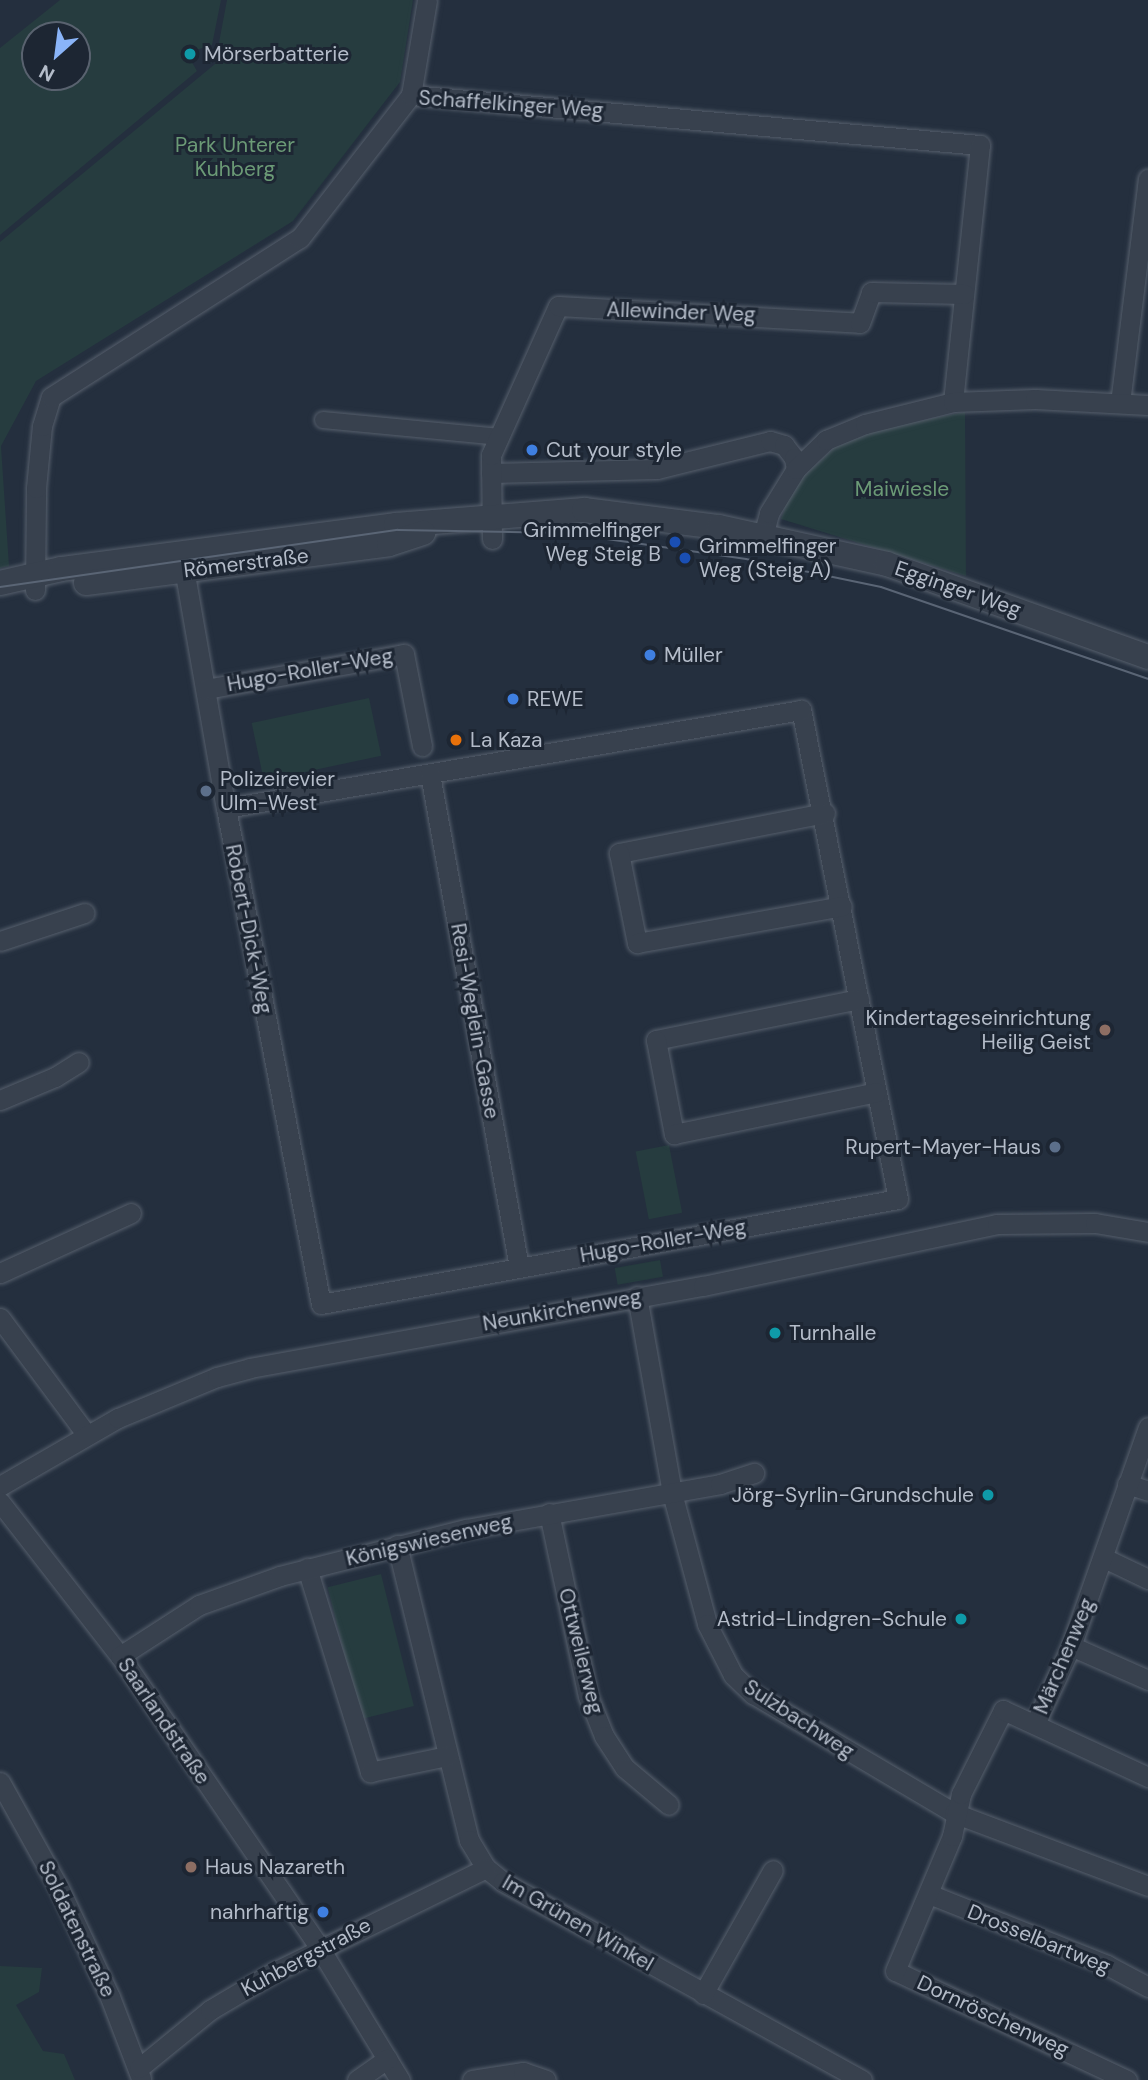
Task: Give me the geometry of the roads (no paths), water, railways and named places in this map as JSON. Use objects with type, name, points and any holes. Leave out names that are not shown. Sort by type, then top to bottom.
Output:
[{"type":"street","points":[[411,95],[427,0]]},
{"type":"street","name":"Schaffelkinger Weg","points":[[35,582],[36,488],[42,426],[51,397],[300,238],[411,95],[980,145],[953,402]]},
{"type":"street","points":[[1120,403],[1148,179]]},
{"type":"street","name":"Allewinder Weg","points":[[491,528],[491,455],[558,306],[860,323],[871,292],[964,294]]},
{"type":"street","points":[[763,536],[769,513],[796,469],[835,436],[865,424],[953,402],[1035,399],[1148,405]]},
{"type":"street","points":[[323,420],[500,437]]},
{"type":"street","points":[[491,473],[610,474],[680,464],[770,441],[783,445],[794,458],[796,469]]},
{"type":"street","name":"Römerstraße","points":[[0,583],[35,582],[183,562],[491,528],[584,509],[763,536]]},
{"type":"street","name":"Römerstraße","points":[[183,562],[388,544],[436,530],[491,528]]},
{"type":"street","name":"Egginger Weg","points":[[763,536],[887,564],[970,591],[1148,657]]},
{"type":"street","name":"Robert-Dick-Weg","points":[[183,562],[226,808],[321,1304]]},
{"type":"street","name":"Römerstraße","points":[[0,593],[35,582]]},
{"type":"street","name":"Hugo-Roller-Weg","points":[[206,689],[404,654],[422,747]]},
{"type":"street","name":"Hugo-Roller-Weg","points":[[226,808],[801,710],[825,813],[898,1199],[321,1304]]},
{"type":"street","name":"Resi-Weglein-Gasse","points":[[430,774],[519,1267]]},
{"type":"street","points":[[825,813],[619,853],[636,943],[842,906]]},
{"type":"street","points":[[0,941],[84,913]]},
{"type":"street","points":[[859,999],[656,1040],[674,1134],[876,1092]]},
{"type":"street","points":[[0,1100],[55,1077],[79,1062]]},
{"type":"street","points":[[0,1273],[131,1213]]},
{"type":"street","name":"Neunkirchenweg","points":[[0,1486],[86,1434],[185,1389],[250,1368],[637,1296],[998,1224],[1095,1223],[1148,1232]]},
{"type":"street","name":"Sulzbachweg","points":[[637,1296],[672,1493],[707,1624],[733,1675],[753,1694],[954,1813],[1148,1886]]},
{"type":"street","points":[[0,1318],[86,1434]]},
{"type":"street","name":"Märchenweg","points":[[895,1971],[952,1836],[954,1813],[1003,1710],[1035,1724],[1071,1646],[1148,1427]]},
{"type":"street","name":"Königswiesenweg","points":[[120,1656],[199,1605],[307,1568],[397,1545],[549,1513],[672,1493],[754,1473]]},
{"type":"street","points":[[1127,1484],[1148,1491]]},
{"type":"street","name":"Saarlandstraße","points":[[0,1502],[120,1656],[319,1947],[400,2080]]},
{"type":"street","name":"Ottweilerweg","points":[[549,1513],[588,1696],[600,1726],[625,1769],[669,1805]]},
{"type":"street","name":"Im Grünen Winkel","points":[[397,1545],[469,1840],[486,1868],[503,1882],[862,2080]]},
{"type":"street","points":[[1104,1558],[1148,1578]]},
{"type":"street","points":[[307,1568],[370,1772],[447,1756]]},
{"type":"street","points":[[1071,1646],[1148,1680]]},
{"type":"street","points":[[1035,1724],[1148,1777]]},
{"type":"street","name":"Soldatenstraße","points":[[0,1782],[59,1888],[140,2074]]},
{"type":"street","name":"Kuhbergstraße","points":[[140,2074],[210,2010],[319,1947],[486,1868]]},
{"type":"street","points":[[703,1994],[773,1870]]},
{"type":"street","name":"Drosselbartweg","points":[[929,1894],[1107,1965],[1148,1987]]},
{"type":"street","name":"Dornröschenweg","points":[[895,1971],[1127,2080]]},
{"type":"street","points":[[357,2080],[387,2059]]},
{"type":"street","points":[[472,2080],[502,2072],[523,2072],[546,2080]]},
{"type":"tram line","points":[[0,587],[398,530],[565,533],[746,559],[881,587],[1148,679]]},
{"type":"place","name":"Mörserbatterie","points":[[190,54]]},
{"type":"place","name":"Cut your style","points":[[532,450]]},
{"type":"place","name":"Grimmelfinger Weg Steig B","points":[[675,542]]},
{"type":"place","name":"Grimmelfinger Weg (Steig A)","points":[[685,558]]},
{"type":"place","name":"Müller","points":[[650,655]]},
{"type":"place","name":"REWE","points":[[513,699]]},
{"type":"place","name":"La Kaza","points":[[456,740]]},
{"type":"place","name":"Polizeirevier Ulm-West","points":[[206,791]]},
{"type":"place","name":"Kindertageseinrichtung Heilig Geist","points":[[1105,1030]]},
{"type":"place","name":"Rupert-Mayer-Haus","points":[[1055,1147]]},
{"type":"place","name":"Turnhalle","points":[[775,1333]]},
{"type":"place","name":"Jörg-Syrlin-Grundschule","points":[[988,1495]]},
{"type":"place","name":"Astrid-Lindgren-Schule","points":[[961,1619]]},
{"type":"place","name":"Haus Nazareth","points":[[191,1867]]},
{"type":"place","name":"nahrhaftig","points":[[323,1912]]},
{"type":"park label","name":"Park Unterer Kuhberg","points":[[235,157]]},
{"type":"park label","name":"Maiwiesle","points":[[902,489]]}]
